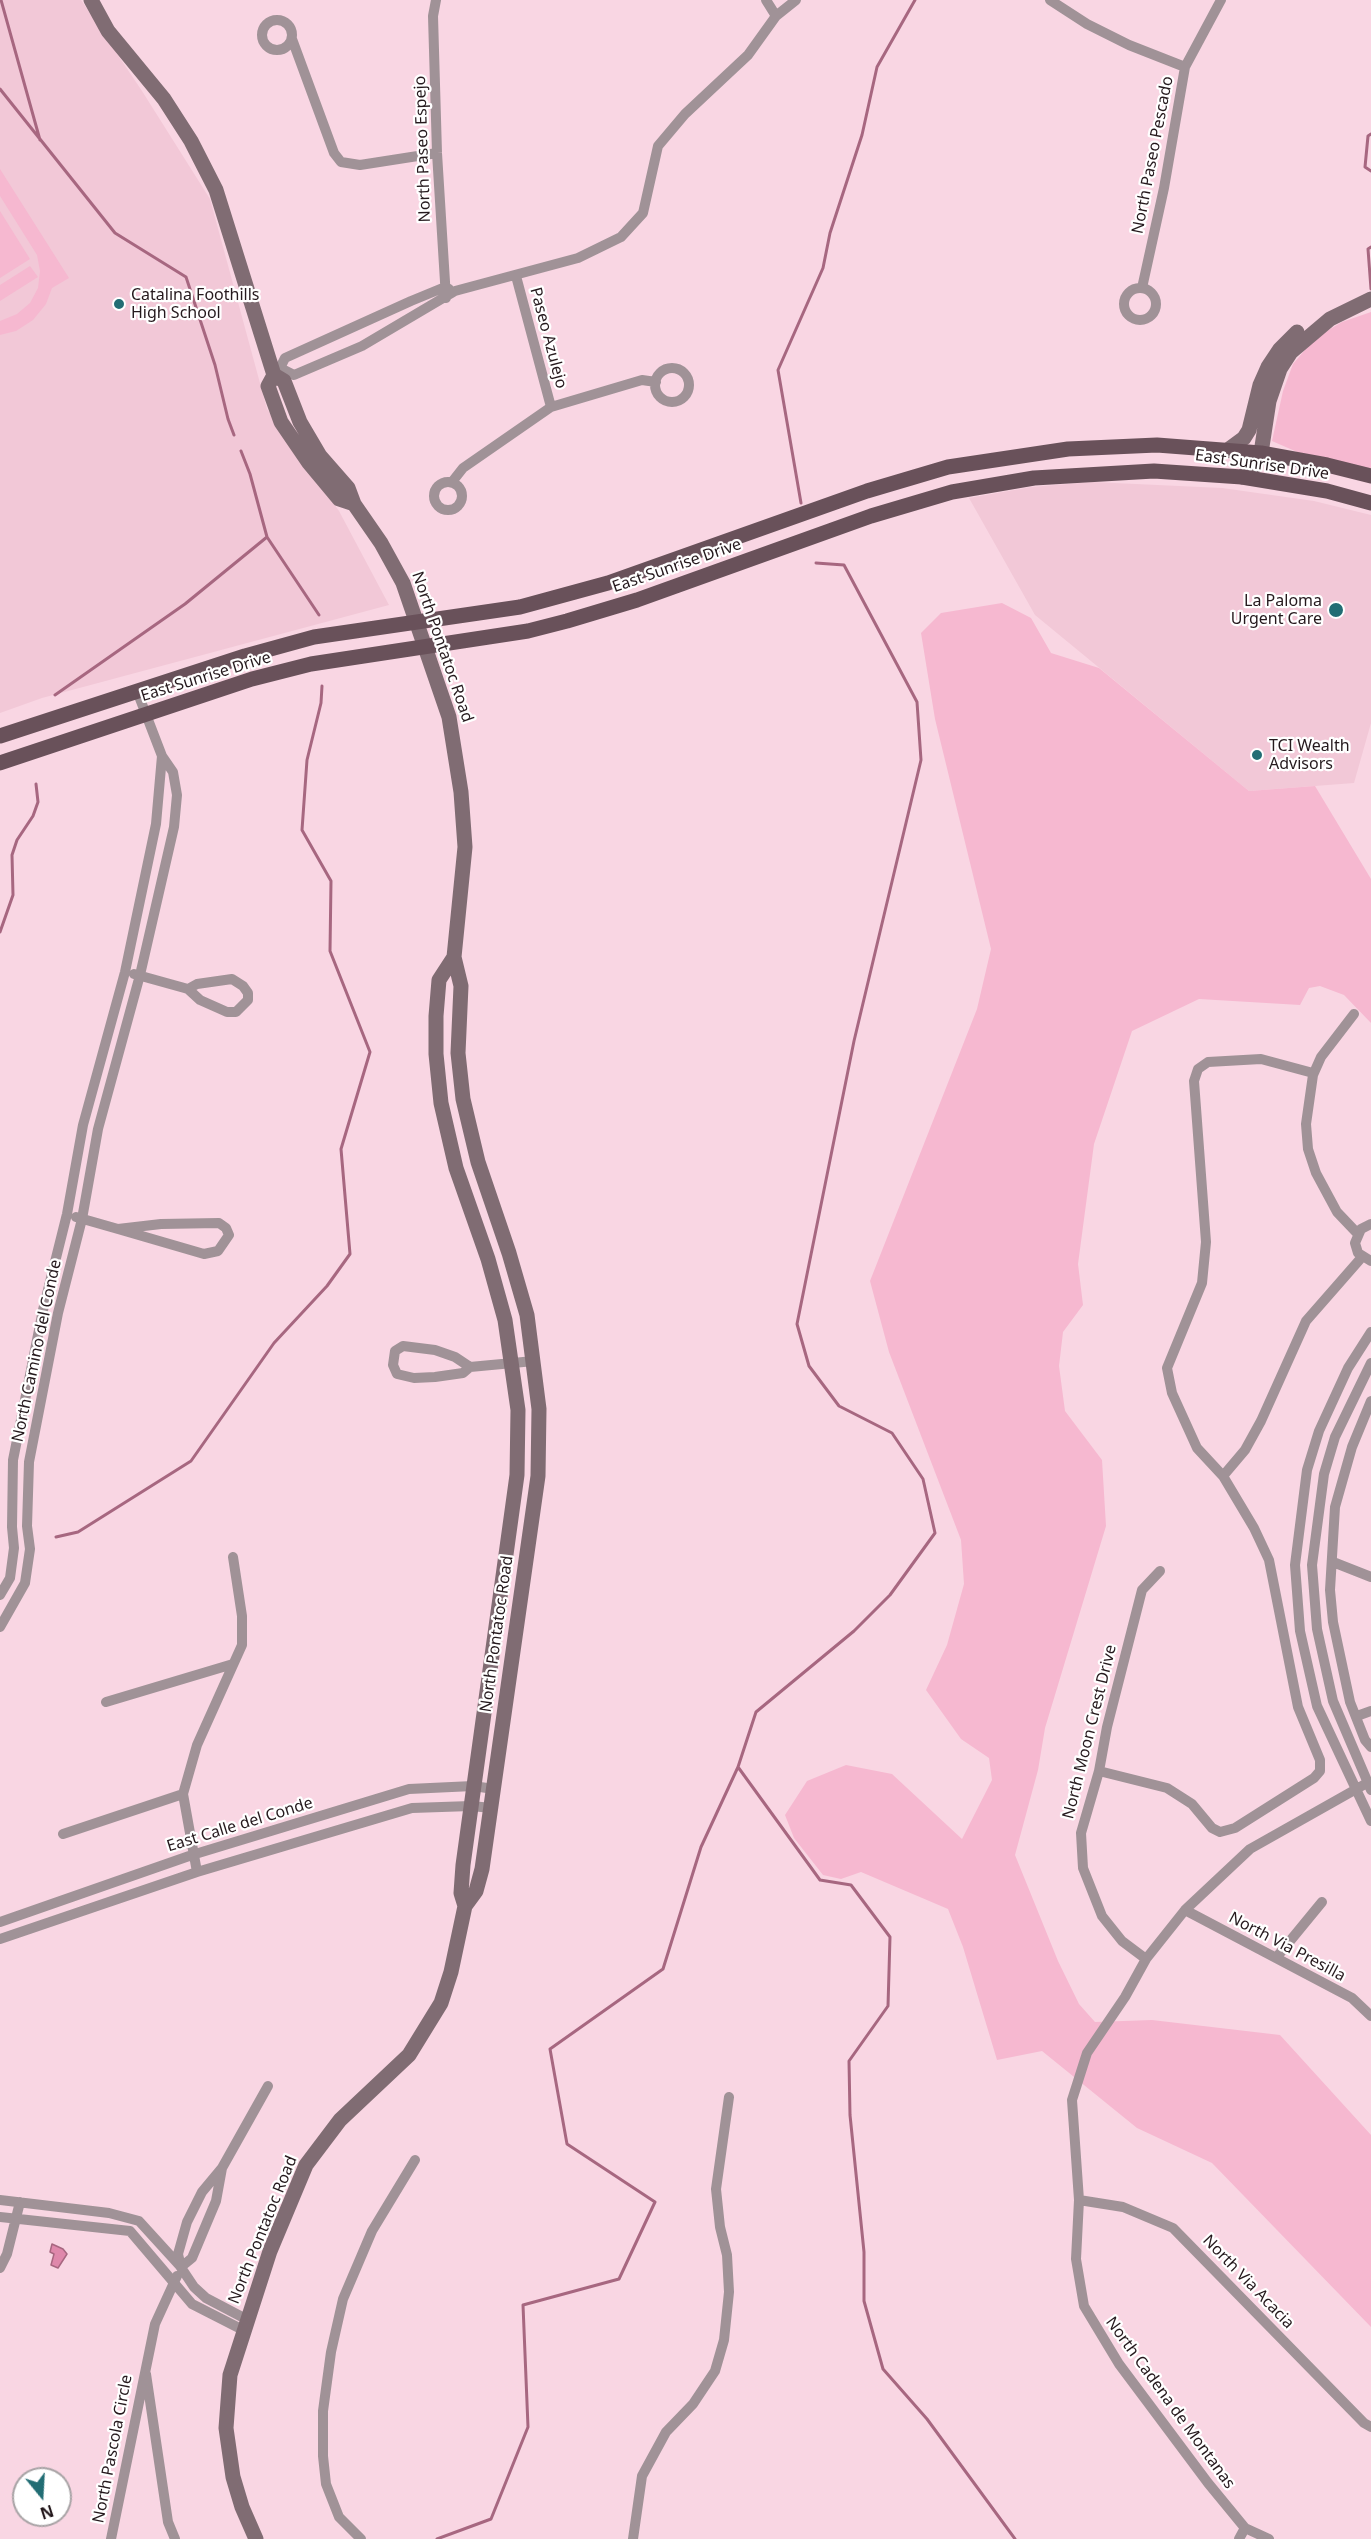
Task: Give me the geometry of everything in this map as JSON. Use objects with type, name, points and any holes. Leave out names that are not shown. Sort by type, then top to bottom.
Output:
[{"type":"main road","name":"East Sunrise Drive","points":[[0,736],[245,656],[314,637],[520,607],[608,583],[867,491],[948,468],[1068,449],[1157,445],[1261,453],[1371,476]]},
{"type":"main road","points":[[948,468],[952,492]]},
{"type":"main road","name":"East Sunrise Drive","points":[[0,763],[252,679],[311,664],[528,631],[567,621],[638,600],[871,516],[952,492],[1034,478],[1110,471],[1204,473],[1327,491],[1371,503]]},
{"type":"street","name":"North Pontatoc Road","points":[[91,0],[108,31],[164,99],[191,141],[216,190],[275,371],[284,381],[300,422],[320,456],[348,488],[354,504],[381,543],[403,582],[449,717],[461,792],[465,847],[454,957],[461,986],[458,1053],[464,1099],[478,1162],[527,1315],[539,1409],[538,1476],[492,1808],[479,1880],[476,1891],[465,1906],[451,1972],[441,2003],[409,2055],[340,2120],[306,2165],[270,2251],[230,2375],[225,2428],[233,2477],[242,2507],[256,2539]]},
{"type":"street","name":"North Paseo Espejo","points":[[436,0],[433,16],[437,153],[449,292]]},
{"type":"street","points":[[766,0],[776,16]]},
{"type":"street","points":[[449,292],[362,346],[294,375],[275,371],[285,358],[449,292],[578,258],[621,237],[643,213],[658,146],[685,114],[748,56],[776,16],[796,0]]},
{"type":"street","points":[[1050,0],[1119,40],[1185,68]]},
{"type":"street","name":"North Paseo Pescado","points":[[1142,288],[1164,188],[1185,68],[1221,0]]},
{"type":"street","points":[[292,39],[333,153],[341,162],[360,165],[437,153]]},
{"type":"street","name":"Paseo Azulejo","points":[[516,276],[551,407]]},
{"type":"street","points":[[1228,449],[1244,438],[1249,430],[1260,385],[1280,349],[1308,322],[1325,312],[1356,299],[1371,298]]},
{"type":"street","points":[[1242,477],[1253,468],[1261,453],[1271,393],[1280,369],[1291,352],[1323,324],[1371,298]]},
{"type":"street","name":"North Pontatoc Road","points":[[275,371],[268,386],[281,422],[309,463],[339,499],[354,504]]},
{"type":"street","points":[[452,482],[464,468],[551,407],[642,380],[656,382]]},
{"type":"street","points":[[281,422],[296,428],[320,456]]},
{"type":"street","name":"North Camino del Conde","points":[[0,1626],[25,1583],[30,1549],[27,1526],[29,1462],[58,1313],[82,1219],[98,1129],[140,975],[174,826],[177,795],[173,772],[162,756],[137,691]]},
{"type":"street","name":"North Camino del Conde","points":[[0,1595],[10,1578],[14,1548],[12,1527],[14,1461],[43,1310],[67,1214],[84,1121],[125,972],[156,824],[162,756]]},
{"type":"street","name":"North Pontatoc Road","points":[[454,957],[439,980],[436,1054],[441,1103],[456,1168],[488,1259],[505,1320],[518,1410],[517,1475],[473,1786],[461,1893],[465,1906]]},
{"type":"street","points":[[125,972],[188,989],[200,1000],[227,1012],[236,1012],[248,1000],[248,993],[243,986],[232,979],[204,983],[188,989]]},
{"type":"street","points":[[1354,1014],[1321,1057],[1314,1073],[1306,1124],[1308,1149],[1326,1195],[1357,1233]]},
{"type":"street","points":[[1099,1770],[1167,1788],[1192,1804],[1212,1828],[1224,1835],[1318,1774],[1320,1760],[1298,1707],[1269,1560],[1254,1528],[1223,1476],[1197,1448],[1168,1379],[1167,1368],[1202,1283],[1206,1242],[1194,1082],[1196,1066],[1208,1062],[1261,1059],[1314,1073]]},
{"type":"street","points":[[67,1214],[82,1219],[204,1254],[218,1251],[229,1235],[226,1228],[219,1223],[161,1224],[118,1229]]},
{"type":"street","points":[[1223,1476],[1245,1450],[1261,1421],[1306,1321],[1366,1259],[1355,1243],[1357,1233],[1371,1224]]},
{"type":"street","points":[[1371,1332],[1348,1368],[1319,1431],[1307,1470],[1295,1565],[1300,1631],[1317,1706],[1371,1821]]},
{"type":"street","points":[[470,1367],[435,1350],[402,1346],[394,1351],[393,1365],[397,1374],[414,1378],[463,1373],[470,1367],[534,1361]]},
{"type":"street","points":[[1369,1786],[1333,1701],[1317,1629],[1312,1565],[1324,1474],[1335,1437],[1371,1363]]},
{"type":"street","points":[[1371,1401],[1367,1425],[1352,1447],[1335,1507],[1330,1590],[1333,1622],[1350,1702],[1365,1740],[1371,1747]]},
{"type":"street","points":[[197,1872],[192,1855],[183,1794],[196,1745],[242,1645],[242,1616],[233,1557]]},
{"type":"street","points":[[1333,1562],[1371,1577]]},
{"type":"street","name":"North Moon Crest Drive","points":[[1146,1959],[1122,1941],[1102,1916],[1083,1868],[1081,1833],[1099,1770],[1109,1717],[1142,1590],[1160,1571]]},
{"type":"street","points":[[106,1702],[233,1665]]},
{"type":"street","points":[[1357,1716],[1371,1711]]},
{"type":"street","name":"East Calle del Conde","points":[[5,1920],[192,1855],[409,1789],[473,1786],[494,1789]]},
{"type":"street","name":"North Cadena de Montanas","points":[[1269,2539],[1245,2528],[1208,2483],[1119,2364],[1084,2306],[1076,2259],[1079,2200],[1072,2100],[1087,2053],[1125,1997],[1146,1959],[1185,1910],[1250,1849],[1355,1790],[1369,1786]]},
{"type":"street","points":[[63,1834],[183,1794]]},
{"type":"street","name":"East Calle del Conde","points":[[0,1940],[197,1872],[412,1808],[471,1806],[492,1808]]},
{"type":"street","points":[[1276,1959],[1322,1902]]},
{"type":"street","name":"North Via Presilla","points":[[1185,1910],[1352,1998],[1371,2016]]},
{"type":"street","points":[[5,1920],[16,1934]]},
{"type":"street","points":[[181,2267],[178,2254],[187,2222],[202,2192],[222,2168],[268,2086]]},
{"type":"street","points":[[633,2539],[642,2476],[666,2432],[693,2404],[715,2371],[724,2340],[729,2292],[727,2255],[720,2226],[716,2190],[729,2097]]},
{"type":"street","points":[[361,2539],[339,2517],[326,2484],[323,2456],[323,2411],[331,2352],[343,2299],[372,2231],[415,2160]]},
{"type":"street","points":[[181,2267],[192,2258],[216,2201],[222,2168]]},
{"type":"street","points":[[0,2200],[109,2212],[139,2221],[181,2267],[194,2287],[206,2298],[245,2324]]},
{"type":"street","name":"North Via Acacia","points":[[1079,2200],[1123,2207],[1173,2228],[1364,2423],[1371,2427]]},
{"type":"street","points":[[0,2268],[7,2254],[20,2202]]},
{"type":"street","points":[[0,2217],[130,2230],[192,2304],[245,2324]]},
{"type":"street","name":"North Pascola Circle","points":[[111,2539],[155,2324],[181,2267]]},
{"type":"street","name":"North Pascola Circle","points":[[145,2365],[168,2522],[175,2539]]},
{"type":"street","points":[[1239,2539],[1245,2528]]},
{"type":"shaded area","name":"Catalina Foothills High School","points":[[0,0],[81,0],[142,91],[210,199],[267,409],[339,511],[389,605],[42,698],[0,713]]},
{"type":"shaded area","points":[[0,169],[69,278],[52,288],[46,304],[33,320],[16,331],[0,335],[0,321],[17,314],[30,303],[38,288],[40,271],[37,255],[0,196]]},
{"type":"shaded area","points":[[0,211],[30,259],[0,278]]},
{"type":"shaded area","points":[[30,266],[38,277],[0,301],[0,285]]},
{"type":"shaded area","points":[[1371,312],[1371,476],[1327,465],[1272,441],[1283,391],[1293,364],[1315,338],[1342,322]]},
{"type":"shaded area","points":[[1093,482],[1222,488],[1314,501],[1371,515],[1371,723],[1354,783],[1249,791],[1035,615],[969,498],[1031,487]]},
{"type":"shaded area","points":[[1002,603],[1031,618],[1051,653],[1099,668],[1249,791],[1315,786],[1371,879],[1371,1023],[1344,995],[1320,986],[1309,988],[1300,1005],[1199,999],[1132,1031],[1094,1144],[1078,1264],[1083,1305],[1063,1332],[1059,1366],[1065,1411],[1102,1460],[1106,1526],[1045,1728],[1038,1770],[1015,1855],[1058,1961],[1079,2004],[1095,2022],[1152,2020],[1280,2035],[1371,2135],[1371,2327],[1212,2163],[1137,2128],[1042,2051],[997,2060],[963,1947],[948,1909],[861,1872],[841,1879],[823,1875],[794,1838],[785,1815],[807,1781],[846,1765],[892,1774],[962,1839],[992,1780],[989,1758],[961,1739],[926,1690],[947,1645],[964,1584],[961,1540],[889,1352],[870,1281],[977,1009],[991,949],[935,719],[921,633],[941,613]]},
{"type":"shaded area","points":[[52,2244],[63,2249],[67,2254],[58,2268],[51,2265],[54,2254],[50,2252]]},
{"type":"waterway","points":[[1,0],[40,140]]},
{"type":"waterway","points":[[801,503],[778,370],[823,268],[830,233],[862,135],[877,67],[915,0]]},
{"type":"waterway","points":[[0,89],[115,233],[186,277],[215,365],[234,435]]},
{"type":"waterway","points":[[1371,134],[1368,136],[1365,167],[1371,171]]},
{"type":"waterway","points":[[1371,247],[1368,249],[1371,289]]},
{"type":"waterway","points":[[241,451],[250,474],[267,537],[319,615]]},
{"type":"waterway","points":[[55,695],[185,604],[267,537]]},
{"type":"waterway","points":[[816,563],[844,565],[917,702],[921,760],[854,1041],[797,1324],[809,1366],[839,1406],[892,1433],[923,1479],[935,1533],[890,1595],[854,1631],[756,1712],[738,1767],[820,1880],[851,1885],[890,1937],[888,2006],[849,2061],[850,2115],[864,2252],[864,2301],[883,2369],[927,2419],[1015,2539]]},
{"type":"waterway","points":[[56,1537],[78,1532],[191,1461],[274,1343],[327,1286],[350,1254],[341,1149],[370,1052],[330,951],[331,881],[302,830],[307,760],[321,703],[322,686]]},
{"type":"waterway","points":[[0,932],[13,895],[12,855],[17,840],[33,816],[38,802],[36,784]]},
{"type":"waterway","points":[[437,2539],[491,2519],[528,2427],[523,2305],[619,2279],[655,2202],[567,2144],[550,2049],[663,1969],[701,1847],[738,1767]]},
{"type":"place","name":"Catalina Foothills High School","points":[[119,304]]},
{"type":"place","name":"La Paloma Urgent Care","points":[[1336,610]]},
{"type":"place","name":"TCI Wealth Advisors","points":[[1257,755]]}]
